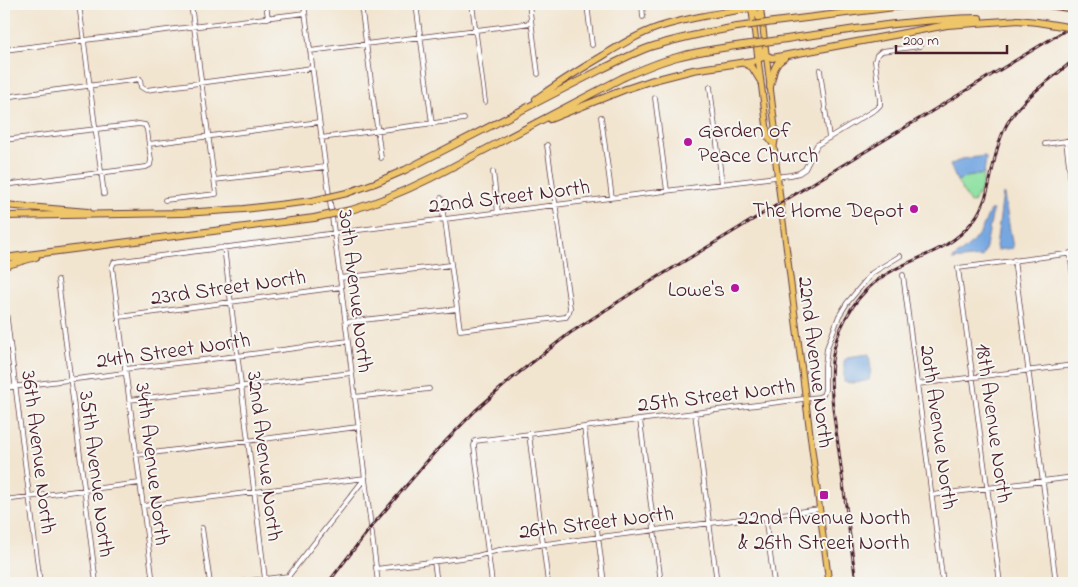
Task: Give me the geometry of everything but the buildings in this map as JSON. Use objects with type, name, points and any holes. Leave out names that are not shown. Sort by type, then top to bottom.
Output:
[{"type":"highway","points":[[732,11],[741,4]]},
{"type":"highway","points":[[517,113],[562,80],[624,43],[657,28],[682,20],[751,6],[776,4]]},
{"type":"highway","points":[[4,216],[210,212],[277,206],[347,193],[405,170],[600,70],[649,48],[738,27],[919,4]]},
{"type":"highway","points":[[1042,4],[1071,8]]},
{"type":"highway","points":[[751,6],[762,23]]},
{"type":"highway","points":[[4,258],[314,218],[351,210],[416,185],[622,78],[677,57],[707,50],[869,28],[983,18],[1020,20],[1074,28]]},
{"type":"highway","points":[[755,42],[760,51],[772,58],[947,25],[1020,20]]},
{"type":"highway","points":[[528,128],[650,81],[693,70],[744,63],[766,56]]},
{"type":"highway","points":[[770,87],[775,67],[780,60],[790,56]]},
{"type":"highway","points":[[744,63],[752,67],[760,80]]},
{"type":"highway","points":[[4,205],[122,215]]},
{"type":"highway","points":[[4,266],[54,251]]},
{"type":"main road","name":"22nd Avenue North","points":[[760,5],[776,135],[774,146],[777,177],[830,583]]},
{"type":"main road","name":"22nd Avenue North","points":[[751,6],[768,137],[774,146]]},
{"type":"street","points":[[79,4],[104,194]]},
{"type":"street","points":[[165,200],[216,194],[191,4]]},
{"type":"street","points":[[266,4],[268,18]]},
{"type":"street","name":"30th Avenue North","points":[[304,4],[378,583]]},
{"type":"street","points":[[361,4],[381,158]]},
{"type":"street","points":[[416,4],[432,124]]},
{"type":"street","points":[[472,4],[485,102]]},
{"type":"street","points":[[529,4],[538,74]]},
{"type":"street","points":[[587,4],[592,44]]},
{"type":"street","points":[[642,4],[643,17]]},
{"type":"street","points":[[4,50],[305,13]]},
{"type":"street","points":[[310,51],[531,23]]},
{"type":"street","name":"22nd Street North","points":[[116,262],[799,173],[805,169],[817,145],[880,105],[875,61],[877,55],[882,51],[920,46]]},
{"type":"street","points":[[4,97],[140,79],[141,87],[146,90],[312,68]]},
{"type":"street","points":[[820,70],[829,138]]},
{"type":"street","points":[[710,87],[722,184]]},
{"type":"street","points":[[655,98],[667,191]]},
{"type":"street","points":[[601,117],[612,198]]},
{"type":"street","points":[[321,138],[464,119]]},
{"type":"street","points":[[149,144],[319,122]]},
{"type":"street","points":[[4,140],[139,124],[145,125],[147,130],[151,160],[150,165],[146,167],[4,185]]},
{"type":"street","points":[[1045,144],[1074,140]]},
{"type":"street","points":[[1066,141],[1074,205]]},
{"type":"street","points":[[441,198],[460,330],[566,317],[570,308],[547,145]]},
{"type":"street","points":[[214,180],[325,166]]},
{"type":"street","points":[[493,172],[498,212]]},
{"type":"street","name":"32nd Avenue North","points":[[224,248],[265,579]]},
{"type":"street","points":[[1056,583],[1014,260],[1072,253],[1074,284]]},
{"type":"street","name":"25th Street North","points":[[488,553],[474,446],[476,442],[819,397],[825,390],[827,348],[847,303],[872,273],[900,256]]},
{"type":"street","name":"18th Avenue North","points":[[1000,583],[958,268],[1014,260]]},
{"type":"street","name":"34th Avenue North","points":[[116,262],[112,264],[112,267],[153,583]]},
{"type":"street","points":[[340,278],[451,265]]},
{"type":"street","name":"20th Avenue North","points":[[903,275],[944,583]]},
{"type":"street","name":"35th Avenue North","points":[[58,280],[96,583]]},
{"type":"street","name":"23rd Street North","points":[[119,317],[341,287]]},
{"type":"street","name":"36th Avenue North","points":[[4,295],[40,583]]},
{"type":"street","points":[[346,322],[457,309]]},
{"type":"street","name":"24th Street North","points":[[4,388],[124,373],[125,369],[348,341]]},
{"type":"street","points":[[918,384],[1074,365]]},
{"type":"street","points":[[129,400],[351,373]]},
{"type":"street","points":[[354,398],[429,389]]},
{"type":"street","points":[[695,413],[718,583]]},
{"type":"street","points":[[640,420],[661,583]]},
{"type":"street","points":[[136,455],[358,427]]},
{"type":"street","points":[[584,427],[604,583]]},
{"type":"street","points":[[529,434],[548,583]]},
{"type":"street","points":[[932,495],[1074,477]]},
{"type":"street","points":[[143,506],[365,478]]},
{"type":"street","points":[[283,583],[365,478]]},
{"type":"street","points":[[4,500],[140,483]]},
{"type":"street","name":"26th Street North","points":[[376,569],[543,544],[820,509]]},
{"type":"street","points":[[765,516],[774,583]]},
{"type":"street","points":[[202,528],[210,583]]},
{"type":"street","points":[[488,553],[492,583]]},
{"type":"street","points":[[434,561],[437,583]]},
{"type":"street","points":[[233,583],[289,576]]},
{"type":"street","points":[[373,583],[377,577]]},
{"type":"green space","points":[[984,174],[981,190],[974,202],[970,203],[957,181],[966,177]]},
{"type":"water","points":[[985,156],[984,174],[966,177],[957,181],[950,165],[962,159]]},
{"type":"water","points":[[1003,194],[1013,248],[997,250],[996,246]]},
{"type":"water","points":[[990,210],[993,210],[986,247],[982,257],[952,260],[971,244],[981,231]]},
{"type":"water","points":[[869,354],[871,369],[869,380],[853,383],[844,382],[844,361],[847,357]]},
{"type":"railway","points":[[328,583],[371,527],[435,452],[475,411],[516,375],[570,333],[635,291],[1074,25]]},
{"type":"railway","points":[[856,583],[832,395],[832,361],[841,328],[852,308],[874,283],[899,267],[950,242],[973,221],[988,190],[999,143],[1009,121],[1034,92],[1074,60]]},
{"type":"place","name":"Garden of Peace Church","points":[[688,142]]},
{"type":"place","name":"The Home Depot","points":[[914,209]]},
{"type":"place","name":"Lowe's","points":[[735,288]]},
{"type":"place","name":"22nd Avenue North & 26th Street North","points":[[824,495]]}]
